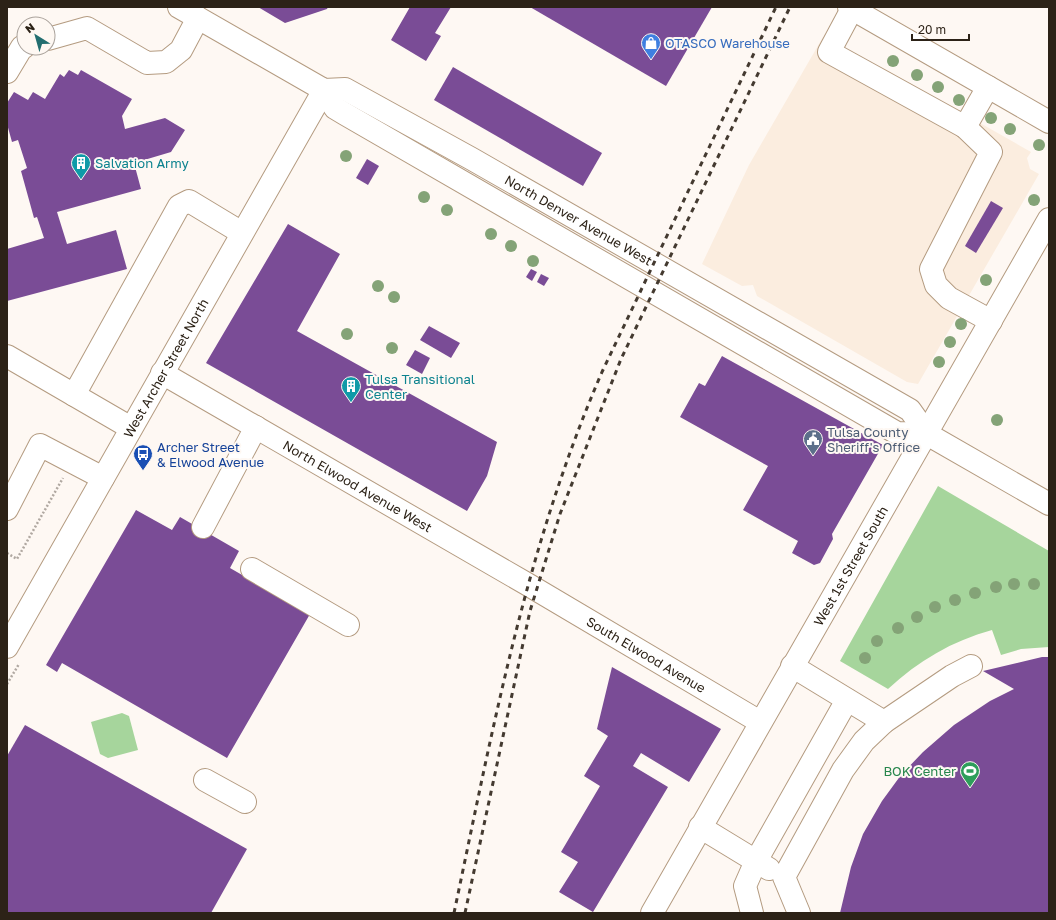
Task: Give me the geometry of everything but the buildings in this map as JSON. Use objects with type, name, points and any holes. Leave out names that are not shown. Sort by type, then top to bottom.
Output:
[{"type":"main road","name":"North Denver Avenue West","points":[[178,7],[324,90],[335,108],[345,114],[897,433],[927,434]]},
{"type":"main road","points":[[991,321],[949,298],[936,285],[931,269],[990,152],[965,127],[829,52],[850,8],[1049,122]]},
{"type":"main road","points":[[56,37],[87,28],[147,63],[166,62],[181,50],[198,18]]},
{"type":"main road","points":[[7,72],[17,56]]},
{"type":"main road","points":[[965,127],[988,87]]},
{"type":"main road","name":"North Denver Avenue West","points":[[324,90],[346,89],[472,159],[910,410],[927,434]]},
{"type":"main road","name":"West Archer Street North","points":[[7,647],[324,90]]},
{"type":"main road","points":[[74,395],[179,206],[189,201],[242,233]]},
{"type":"main road","name":"West 1st Street South","points":[[652,913],[1049,219]]},
{"type":"main road","points":[[7,356],[131,428]]},
{"type":"main road","name":"North Elwood Avenue West","points":[[162,373],[532,587]]},
{"type":"main road","points":[[203,527],[256,427]]},
{"type":"main road","points":[[927,434],[1049,504]]},
{"type":"main road","points":[[7,509],[40,445],[103,478]]},
{"type":"main road","points":[[252,569],[348,625]]},
{"type":"main road","name":"South Elwood Avenue","points":[[532,587],[760,722]]},
{"type":"main road","points":[[792,666],[884,722]]},
{"type":"main road","points":[[784,877],[843,770],[864,741],[884,722],[952,676],[971,666]]},
{"type":"main road","points":[[738,913],[745,886],[756,861],[848,700]]},
{"type":"main road","points":[[205,780],[245,802]]},
{"type":"main road","points":[[700,827],[784,877],[799,913]]},
{"type":"main road","points":[[745,886],[752,913]]},
{"type":"path","points":[[7,553],[17,559],[66,473]]},
{"type":"shaded area","points":[[823,37],[881,70],[883,68],[1031,152],[1027,158],[1030,169],[1039,174],[918,384],[907,382],[757,296],[753,285],[742,286],[702,264],[749,165]]},
{"type":"green space","points":[[938,486],[1049,551],[1049,647],[1021,649],[1001,655],[992,630],[963,640],[936,653],[899,679],[888,689],[840,661]]},
{"type":"green space","points":[[122,713],[129,716],[138,750],[108,758],[100,754],[91,722]]},
{"type":"railway","points":[[454,913],[514,639],[552,504],[575,438],[602,372],[776,7]]},
{"type":"railway","points":[[465,913],[530,611],[560,514],[621,359],[790,7]]},
{"type":"place","name":"OTASCO Warehouse","points":[[651,60]]},
{"type":"place","name":"Salvation Army","points":[[81,180]]},
{"type":"place","name":"Tulsa Transitional Center","points":[[351,403]]},
{"type":"place","name":"Tulsa County Sheriff's Office","points":[[813,456]]},
{"type":"place","name":"Archer Street & Elwood Avenue","points":[[143,471]]},
{"type":"place","name":"BOK Center","points":[[970,788]]}]
